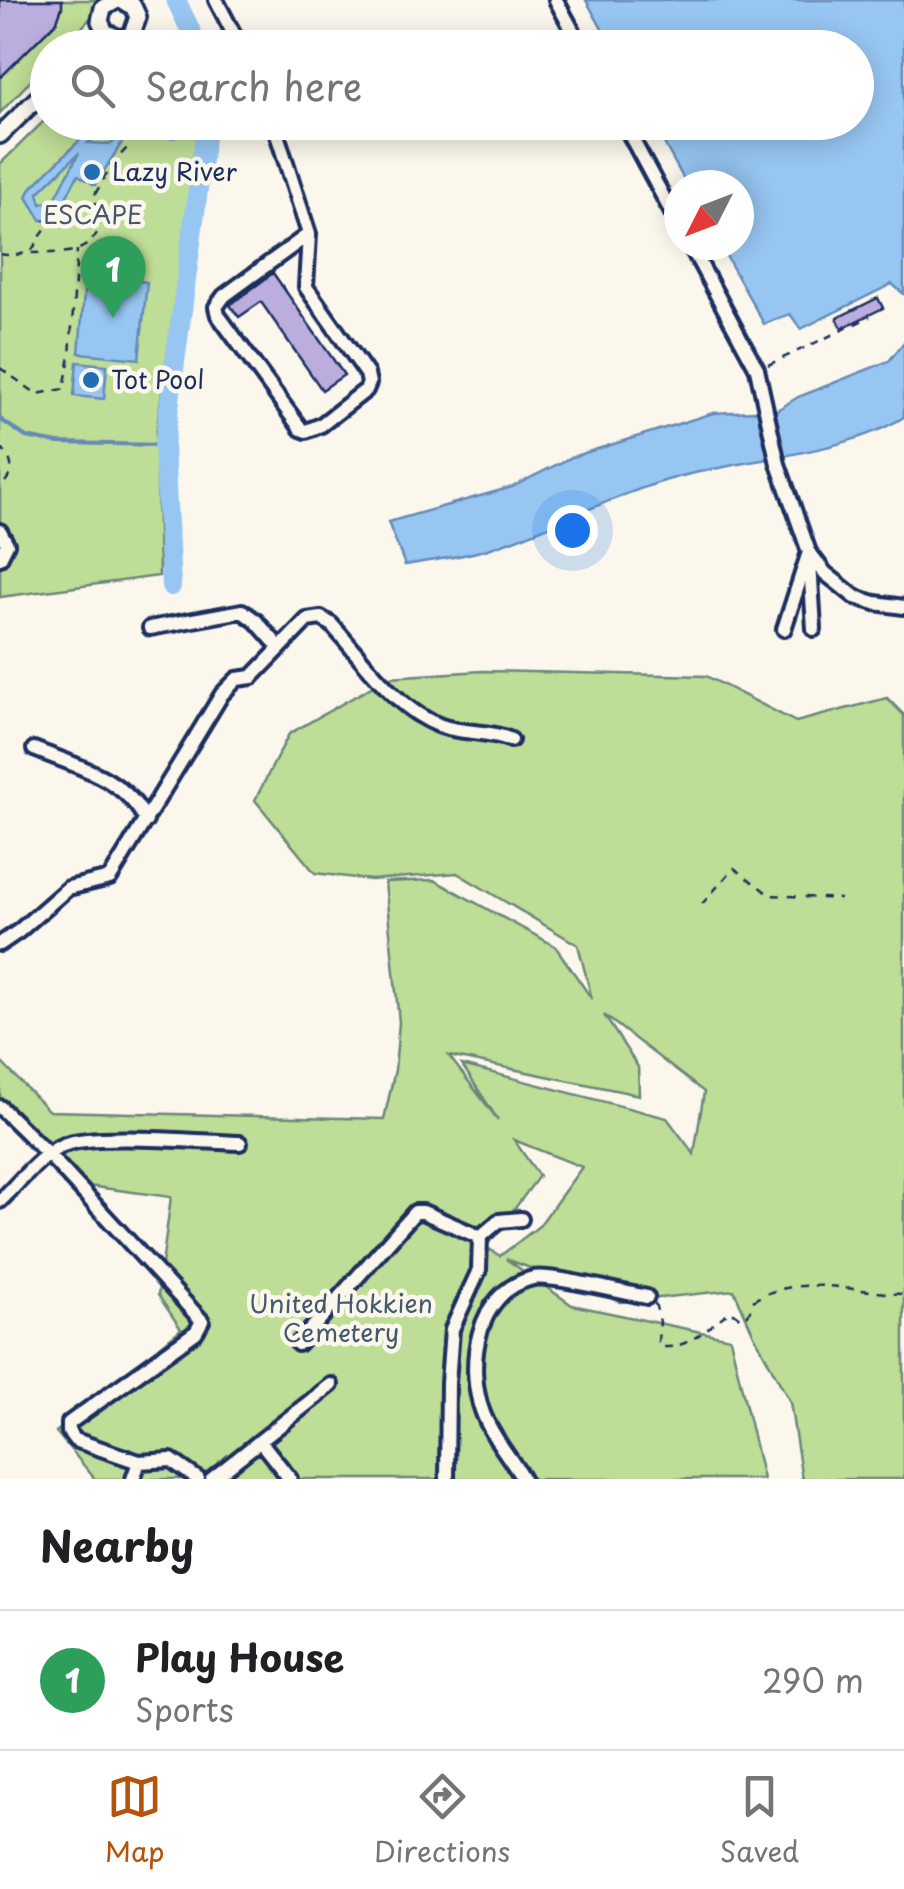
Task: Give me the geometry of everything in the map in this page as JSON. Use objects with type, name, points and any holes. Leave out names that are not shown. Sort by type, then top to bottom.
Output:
[{"type":"main road","points":[[104,30],[100,14],[106,5],[124,0],[138,17],[133,30]]},
{"type":"main road","points":[[0,134],[30,105]]},
{"type":"street","points":[[216,0],[232,30]]},
{"type":"street","points":[[556,0],[572,30]]},
{"type":"street","points":[[279,140],[309,234],[306,287],[367,374],[369,384],[320,425],[306,430],[218,316],[216,307],[224,296],[309,234]]},
{"type":"street","points":[[633,140],[664,198]]},
{"type":"street","points":[[698,260],[757,369],[778,464],[809,552],[814,629]]},
{"type":"street","points":[[0,531],[7,544],[0,558]]},
{"type":"street","points":[[809,552],[825,574],[855,596],[875,604],[904,607]]},
{"type":"street","points":[[784,629],[809,552]]},
{"type":"street","points":[[150,628],[237,610],[251,616],[279,646]]},
{"type":"street","points":[[0,944],[68,888],[110,878],[222,694],[237,680],[252,677],[308,620],[326,620],[418,714],[457,731],[496,734],[511,740]]},
{"type":"street","points":[[34,748],[108,778],[138,803],[146,820]]},
{"type":"street","points":[[0,1107],[202,1321],[196,1332],[69,1423],[69,1432],[74,1440],[139,1462],[171,1460],[198,1479]]},
{"type":"street","points":[[0,1201],[48,1154],[65,1143],[240,1144]]},
{"type":"street","points":[[298,1344],[415,1212],[480,1237]]},
{"type":"street","points":[[448,1479],[452,1329],[478,1270],[480,1237],[499,1222],[521,1219]]},
{"type":"street","points":[[523,1479],[489,1426],[478,1390],[478,1339],[493,1306],[515,1286],[536,1277],[647,1297]]},
{"type":"street","points":[[212,1479],[331,1385]]},
{"type":"street","points":[[260,1442],[290,1479]]},
{"type":"street","points":[[133,1479],[139,1462]]},
{"type":"path","points":[[30,252],[65,255],[91,241],[99,229],[94,196],[112,164],[127,148]]},
{"type":"path","points":[[0,254],[18,258],[30,252],[44,231],[44,220]]},
{"type":"path","points":[[0,368],[38,394],[64,388],[77,250]]},
{"type":"path","points":[[757,369],[870,317]]},
{"type":"path","points":[[0,448],[9,456],[12,466],[11,475],[0,487]]},
{"type":"path","points":[[702,904],[734,868],[770,895],[840,899]]},
{"type":"path","points":[[647,1297],[657,1305],[658,1341],[662,1347],[670,1348],[701,1334],[726,1312],[741,1318],[748,1315],[754,1300],[773,1290],[832,1284],[904,1294]]},
{"type":"green space","points":[[0,0],[108,0],[79,30],[30,30],[30,81],[0,113]]},
{"type":"green space","name":"ESCAPE","points":[[30,135],[30,140],[199,140],[156,433],[159,576],[0,597],[0,164]]},
{"type":"green space","name":"United Hokkien Cemetery","points":[[482,671],[706,676],[796,722],[887,698],[904,715],[904,1479],[802,1479],[790,1402],[734,1290],[621,1302],[506,1259],[572,1305],[730,1338],[763,1479],[95,1479],[56,1432],[181,1329],[158,1295],[171,1197],[88,1186],[0,1109],[0,1061],[49,1111],[384,1119],[395,1070],[399,1022],[385,882],[434,880],[555,946],[592,999],[578,945],[457,873],[371,880],[315,873],[255,800],[289,734],[389,677]],"holes":[[[604,1015],[704,1092],[694,1154],[667,1118],[462,1065],[498,1120],[449,1056],[639,1095],[638,1067]],[[514,1140],[582,1167],[539,1226],[500,1256],[486,1247],[539,1176]]]},
{"type":"water","points":[[586,0],[904,0],[904,294],[892,284],[801,329],[790,314],[764,324],[728,260],[754,260],[754,170],[679,170],[662,140],[874,140],[874,30],[603,30]]},
{"type":"water","name":"Lazy River","points":[[80,140],[111,144],[124,140],[95,185],[78,175],[63,203],[48,220],[41,220],[27,197],[31,188]],"holes":[[[79,153],[54,201],[41,204],[38,193]]]},
{"type":"water","points":[[93,274],[147,282],[139,359],[79,353],[85,281]]},
{"type":"water","points":[[904,342],[904,417],[880,429],[826,447],[682,476],[488,549],[405,565],[388,522],[512,487],[572,457],[713,413],[777,410],[798,397],[889,361]]},
{"type":"water","name":"Tot Pool","points":[[77,362],[107,365],[104,399],[74,396]]},
{"type":"building","points":[[0,0],[62,0],[57,21],[48,30],[30,30],[30,48],[0,78]]},
{"type":"building","points":[[273,273],[344,375],[322,390],[261,302],[239,317],[230,305]]},
{"type":"building","points":[[878,298],[883,308],[842,328],[837,318]]},
{"type":"waterway","points":[[176,0],[190,30]]},
{"type":"waterway","points":[[171,586],[164,445],[205,140]]},
{"type":"waterway","points":[[0,419],[26,437],[58,443],[164,445]]},
{"type":"place","name":"Lazy River","points":[[92,172]]},
{"type":"place","name":"Play House","points":[[113,318]]},
{"type":"place","name":"Tot Pool","points":[[91,380]]}]
